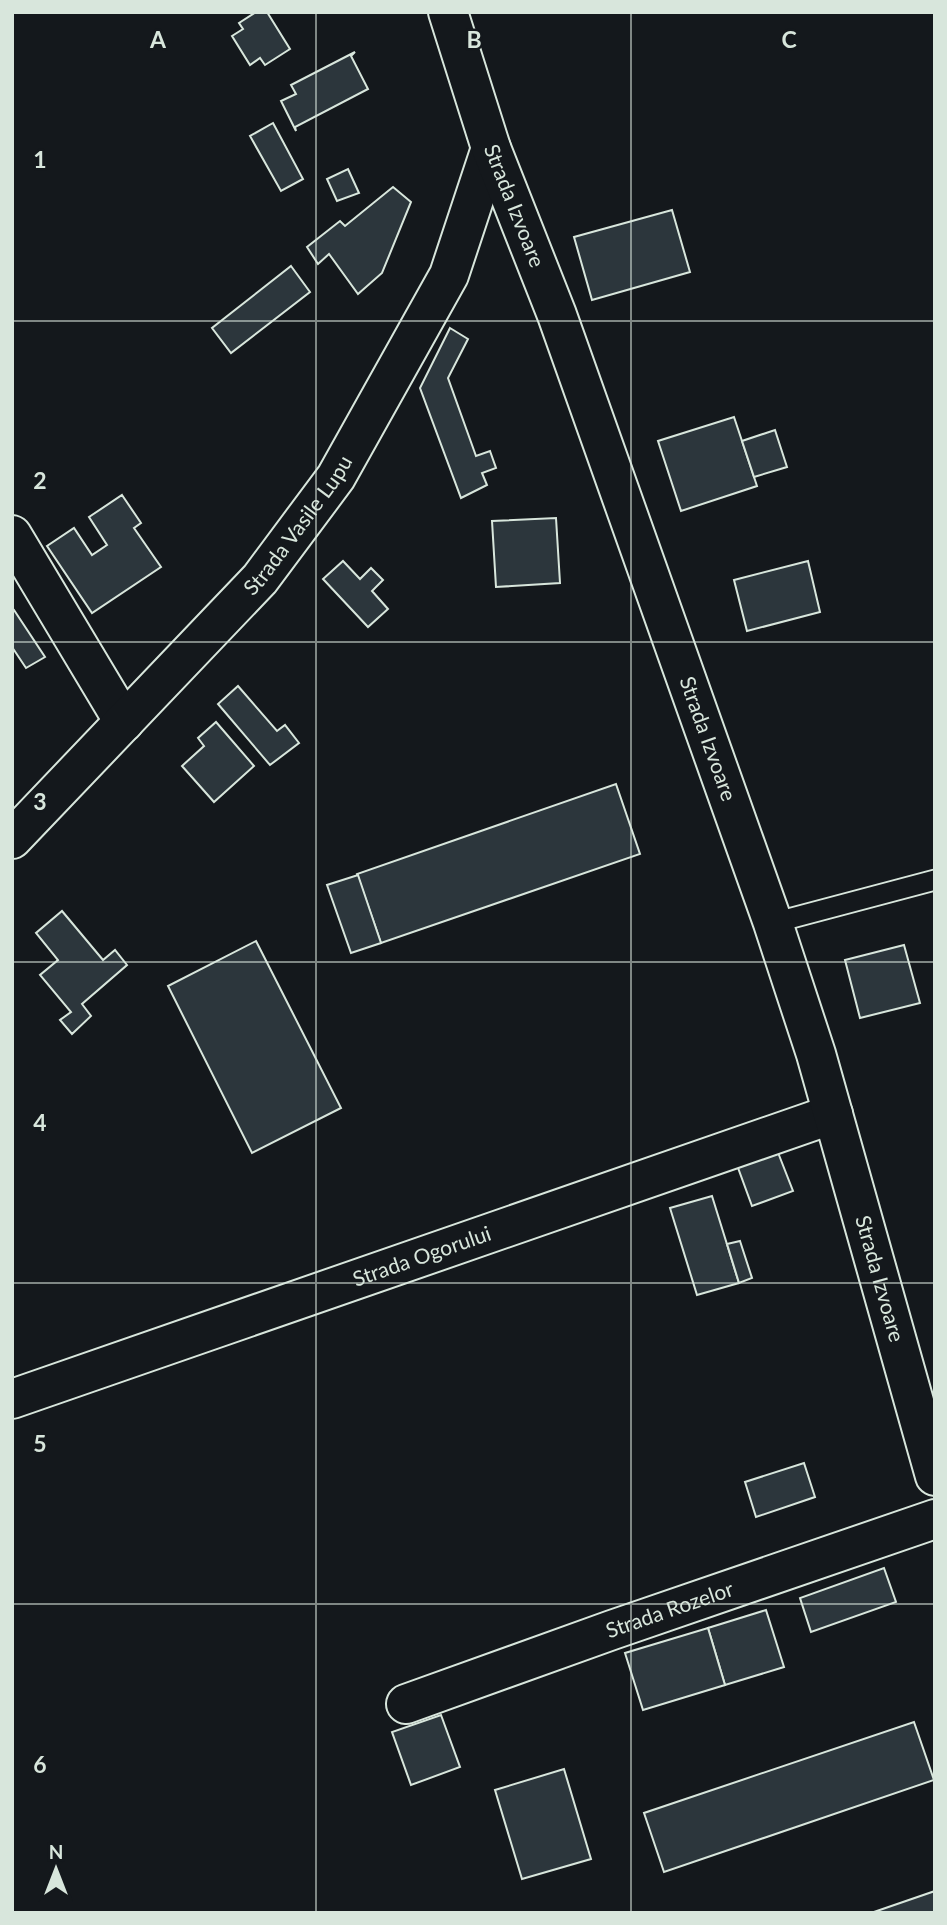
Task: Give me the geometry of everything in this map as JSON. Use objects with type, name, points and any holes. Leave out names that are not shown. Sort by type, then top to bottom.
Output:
[{"type":"street","name":"Strada Izvoare","points":[[448,12],[491,148],[557,316],[773,923],[834,1114],[935,1476]]},
{"type":"street","name":"Strada Vasile Lupu","points":[[12,839],[260,579],[336,477],[449,275],[491,148]]},
{"type":"street","points":[[12,535],[124,722]]},
{"type":"street","name":"Strada Ogorului","points":[[12,1399],[834,1114]]},
{"type":"street","name":"Strada Rozelor","points":[[406,1704],[935,1519]]},
{"type":"lane","points":[[773,923],[935,880]]},
{"type":"building","points":[[256,12],[267,12],[290,49],[265,65],[260,58],[250,65],[232,36],[243,29],[239,23]]},
{"type":"building","points":[[355,52],[351,56],[368,89],[295,127],[296,131],[281,101],[296,94],[291,85]]},
{"type":"building","points":[[273,123],[303,179],[281,191],[250,136]]},
{"type":"building","points":[[348,169],[359,193],[337,201],[327,179]]},
{"type":"building","points":[[393,187],[411,202],[382,273],[358,294],[329,254],[318,264],[307,247],[340,221],[345,226]]},
{"type":"building","points":[[672,210],[690,272],[592,300],[574,237]]},
{"type":"building","points":[[291,266],[310,292],[231,353],[212,328]]},
{"type":"building","points":[[450,328],[468,339],[448,378],[476,456],[490,451],[496,468],[482,473],[487,485],[461,498],[420,388]]},
{"type":"building","points":[[734,417],[757,486],[681,511],[658,441]]},
{"type":"building","points":[[775,430],[787,467],[754,477],[742,441]]},
{"type":"building","points":[[122,495],[141,523],[134,528],[161,567],[92,613],[47,546],[74,528],[92,555],[107,545],[89,517]]},
{"type":"building","points":[[556,518],[560,583],[496,587],[492,521]]},
{"type":"building","points":[[343,561],[360,579],[371,568],[383,580],[372,591],[388,609],[368,627],[323,579]]},
{"type":"building","points":[[808,561],[820,612],[747,631],[734,580]]},
{"type":"building","points":[[14,610],[45,657],[26,668],[12,647]]},
{"type":"building","points":[[238,686],[277,731],[285,725],[299,743],[270,765],[218,704]]},
{"type":"building","points":[[216,722],[254,766],[214,802],[182,766],[204,746],[198,738]]},
{"type":"building","points":[[616,784],[640,854],[381,943],[357,874]]},
{"type":"building","points":[[358,875],[381,943],[351,953],[327,885]]},
{"type":"building","points":[[62,911],[103,960],[115,950],[127,965],[82,1004],[91,1016],[72,1034],[60,1020],[71,1012],[40,975],[58,960],[36,933]]},
{"type":"building","points":[[256,941],[341,1108],[252,1153],[168,986]]},
{"type":"building","points":[[904,945],[920,1003],[860,1018],[845,960]]},
{"type":"building","points":[[777,1150],[793,1191],[752,1206],[737,1165]]},
{"type":"building","points":[[712,1196],[739,1283],[697,1295],[670,1208]]},
{"type":"building","points":[[740,1241],[752,1278],[739,1283],[727,1244]]},
{"type":"building","points":[[804,1463],[815,1497],[756,1517],[745,1482]]},
{"type":"building","points":[[884,1568],[896,1602],[811,1632],[800,1598]]},
{"type":"building","points":[[766,1610],[784,1667],[725,1685],[708,1628]]},
{"type":"building","points":[[708,1628],[725,1685],[643,1710],[625,1653]]},
{"type":"building","points":[[441,1715],[460,1767],[411,1785],[392,1732]]},
{"type":"building","points":[[914,1722],[934,1780],[664,1872],[644,1813]]},
{"type":"building","points":[[564,1769],[591,1859],[522,1879],[495,1790]]},
{"type":"building","points":[[935,1891],[935,1913],[871,1913]]}]
